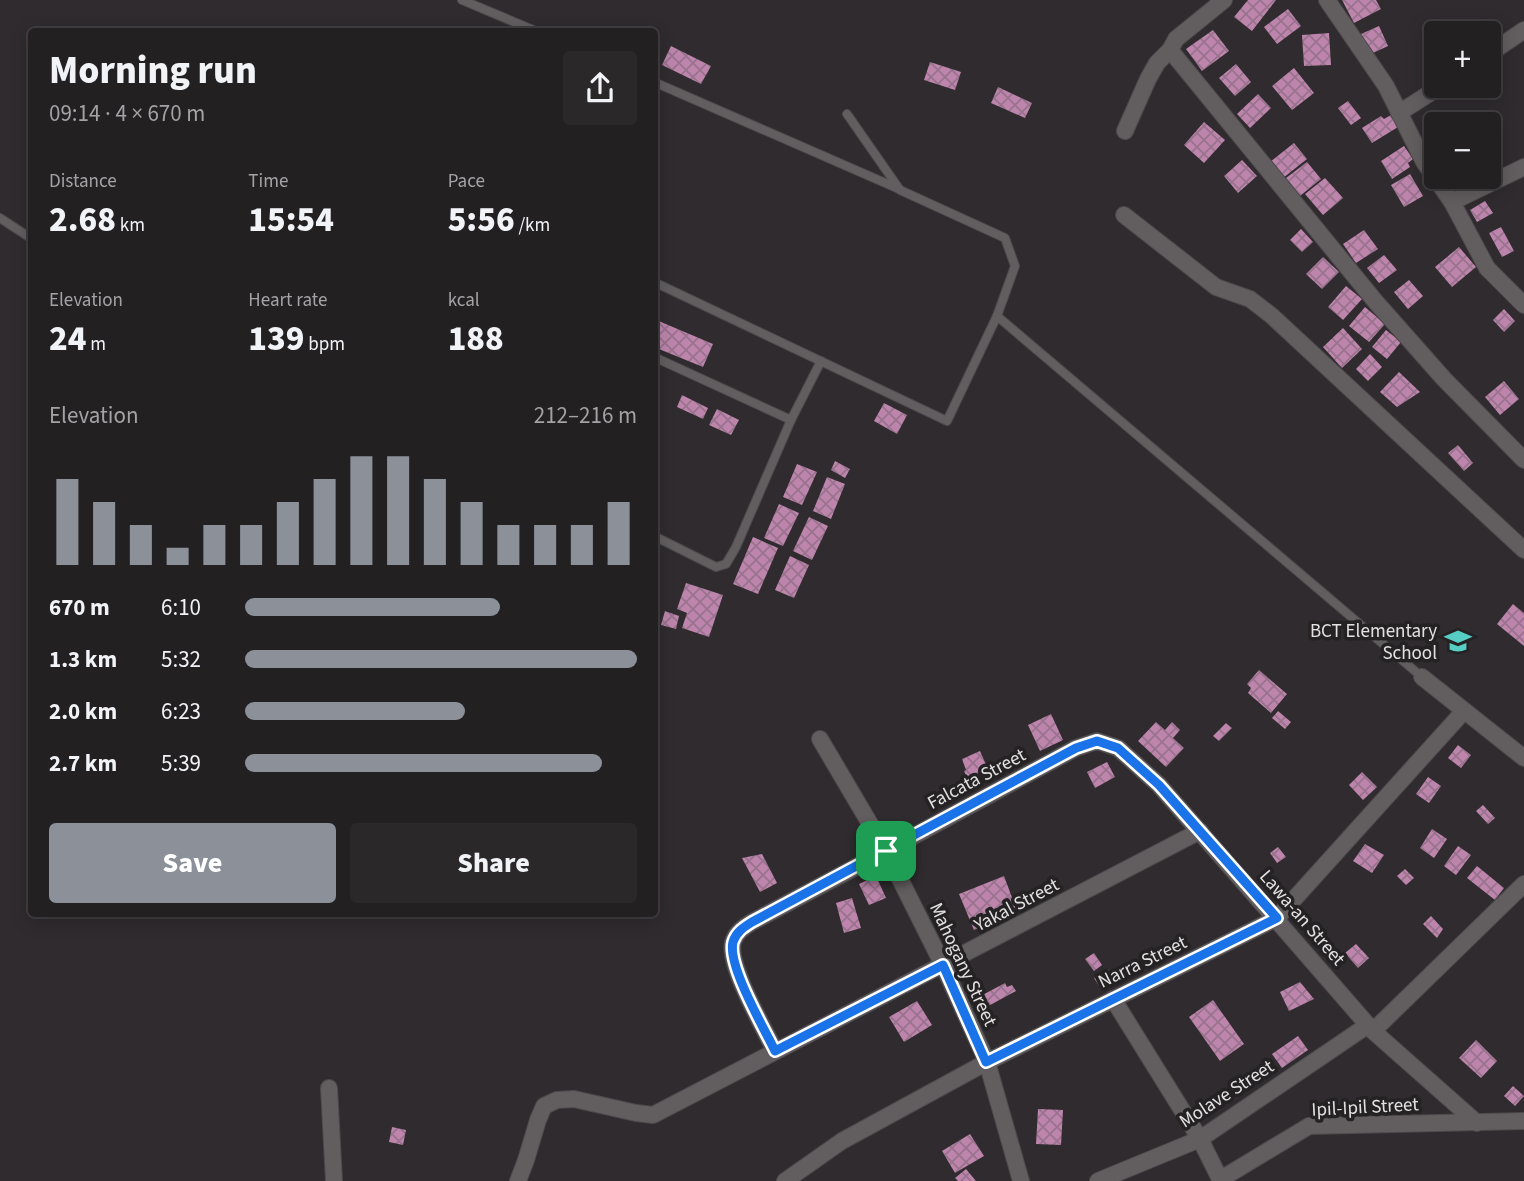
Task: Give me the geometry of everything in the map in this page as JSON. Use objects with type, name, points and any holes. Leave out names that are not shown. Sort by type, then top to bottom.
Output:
[{"type":"street","points":[[1125,131],[1157,63],[1170,50],[1176,39],[1224,0]]},
{"type":"street","points":[[1327,0],[1386,86],[1424,162],[1452,202],[1487,268],[1524,305]]},
{"type":"street","points":[[1501,46],[1524,30]]},
{"type":"street","points":[[1170,50],[1376,301],[1444,379],[1524,460]]},
{"type":"street","points":[[1399,113],[1424,97]]},
{"type":"street","points":[[1452,202],[1524,167]]},
{"type":"street","points":[[1124,215],[1216,286],[1250,299],[1272,316],[1524,550]]},
{"type":"street","points":[[1422,677],[1524,758]]},
{"type":"street","name":"Narra Street","points":[[785,1181],[842,1141],[986,1062],[1277,918],[1464,710]]},
{"type":"street","name":"Mahogany Street","points":[[820,739],[886,851],[943,965],[986,1062],[1021,1181]]},
{"type":"street","name":"Lawa-an Street","points":[[1097,741],[1118,748],[1159,785],[1370,1028],[1478,1123]]},
{"type":"street","name":"Falcata Street","points":[[775,1051],[738,974],[732,950],[739,931],[1076,748],[1097,741]]},
{"type":"street","name":"Yakal Street","points":[[518,1181],[544,1107],[557,1100],[574,1099],[653,1115],[1200,831]]},
{"type":"street","name":"Molave Street","points":[[1098,1181],[1200,1139],[1370,1028],[1523,887]]},
{"type":"street","points":[[1113,999],[1200,1139],[1221,1180]]},
{"type":"street","points":[[329,1088],[334,1181]]},
{"type":"street","name":"Ipil-Ipil Street","points":[[1221,1180],[1309,1126],[1478,1123],[1522,1119]]},
{"type":"lane","points":[[462,0],[528,28]]},
{"type":"lane","points":[[658,84],[1005,238],[1015,266],[997,316],[947,421],[658,284]]},
{"type":"lane","points":[[847,114],[900,190]]},
{"type":"lane","points":[[0,218],[28,236]]},
{"type":"lane","points":[[997,316],[1422,677]]},
{"type":"lane","points":[[658,358],[791,421]]},
{"type":"lane","points":[[658,538],[716,567],[726,564],[821,361]]},
{"type":"building","points":[[1248,0],[1276,0],[1252,31],[1234,17]]},
{"type":"building","points":[[1342,0],[1376,0],[1381,9],[1354,23]]},
{"type":"building","points":[[1288,9],[1301,26],[1277,44],[1264,27]]},
{"type":"building","points":[[1379,26],[1388,46],[1371,54],[1361,34]]},
{"type":"building","points":[[1213,30],[1229,51],[1202,71],[1186,49]]},
{"type":"building","points":[[1329,33],[1331,65],[1304,66],[1302,35]]},
{"type":"building","points":[[671,46],[711,66],[701,84],[662,65]]},
{"type":"building","points":[[930,62],[961,72],[955,90],[924,80]]},
{"type":"building","points":[[1236,64],[1251,82],[1235,96],[1219,78]]},
{"type":"building","points":[[1294,68],[1314,93],[1292,110],[1272,86]]},
{"type":"building","points":[[998,87],[1032,103],[1025,118],[991,103]]},
{"type":"building","points":[[1258,94],[1271,108],[1250,128],[1237,114]]},
{"type":"building","points":[[1348,101],[1361,118],[1351,125],[1338,108]]},
{"type":"building","points":[[1391,115],[1398,127],[1372,143],[1362,128],[1381,116],[1384,119]]},
{"type":"building","points":[[1204,122],[1225,140],[1204,163],[1184,145]]},
{"type":"building","points":[[1294,143],[1307,159],[1283,178],[1270,162]]},
{"type":"building","points":[[1404,146],[1413,159],[1408,163],[1410,167],[1392,179],[1381,161]]},
{"type":"building","points":[[1242,160],[1257,176],[1238,193],[1224,176]]},
{"type":"building","points":[[1307,162],[1321,179],[1300,196],[1286,178]]},
{"type":"building","points":[[1410,174],[1423,196],[1404,207],[1391,185]]},
{"type":"building","points":[[1325,178],[1343,198],[1323,215],[1305,194]]},
{"type":"building","points":[[1452,189],[1467,189],[1456,196]]},
{"type":"building","points":[[1485,201],[1493,213],[1477,222],[1470,210]]},
{"type":"building","points":[[1501,227],[1514,251],[1502,257],[1489,233]]},
{"type":"building","points":[[1301,229],[1313,242],[1302,252],[1290,240]]},
{"type":"building","points":[[1364,230],[1378,249],[1356,263],[1343,244]]},
{"type":"building","points":[[1459,247],[1476,267],[1452,287],[1435,267]]},
{"type":"building","points":[[1384,255],[1397,270],[1379,283],[1367,268]]},
{"type":"building","points":[[1323,257],[1339,272],[1322,289],[1306,274]]},
{"type":"building","points":[[1409,280],[1423,296],[1408,309],[1394,292]]},
{"type":"building","points":[[1346,286],[1362,299],[1343,320],[1328,307]]},
{"type":"building","points":[[1365,307],[1385,324],[1369,342],[1349,326]]},
{"type":"building","points":[[1504,309],[1515,321],[1504,332],[1493,320]]},
{"type":"building","points":[[658,321],[713,344],[703,367],[658,349]]},
{"type":"building","points":[[1343,328],[1362,349],[1342,368],[1323,347]]},
{"type":"building","points":[[1386,330],[1401,342],[1387,359],[1372,347]]},
{"type":"building","points":[[1370,354],[1382,367],[1368,381],[1356,369]]},
{"type":"building","points":[[1399,372],[1420,392],[1397,407],[1380,392]]},
{"type":"building","points":[[1504,381],[1519,399],[1500,415],[1485,397]]},
{"type":"building","points":[[682,395],[708,408],[703,419],[677,407]]},
{"type":"building","points":[[884,403],[907,415],[897,434],[874,421]]},
{"type":"building","points":[[717,409],[739,420],[731,435],[709,425]]},
{"type":"building","points":[[1458,445],[1473,463],[1464,471],[1448,453]]},
{"type":"building","points":[[835,461],[850,469],[845,478],[831,470]]},
{"type":"building","points":[[797,464],[817,472],[802,505],[783,497]]},
{"type":"building","points":[[827,477],[845,484],[831,519],[813,511]]},
{"type":"building","points":[[779,504],[799,513],[783,546],[764,538]]},
{"type":"building","points":[[809,517],[828,526],[812,560],[793,551]]},
{"type":"building","points":[[753,537],[778,548],[758,594],[733,584]]},
{"type":"building","points":[[790,556],[809,565],[794,598],[775,590]]},
{"type":"building","points":[[686,583],[723,595],[709,637],[682,628],[687,613],[677,609]]},
{"type":"building","points":[[1513,604],[1524,613],[1524,646],[1497,624]]},
{"type":"building","points":[[665,611],[679,616],[676,629],[661,625]]},
{"type":"building","points":[[1259,670],[1287,694],[1271,713],[1248,693],[1251,688],[1247,684]]},
{"type":"building","points":[[1278,711],[1291,722],[1285,729],[1272,718]]},
{"type":"building","points":[[1051,714],[1063,740],[1040,751],[1028,725]]},
{"type":"building","points":[[1156,722],[1165,730],[1172,722],[1180,730],[1173,738],[1184,748],[1166,767],[1138,741]]},
{"type":"building","points":[[1226,723],[1232,728],[1219,741],[1213,736]]},
{"type":"building","points":[[1458,745],[1471,755],[1461,768],[1448,758]]},
{"type":"building","points":[[980,751],[988,769],[967,778],[962,759]]},
{"type":"building","points":[[1107,762],[1115,777],[1095,788],[1087,772]]},
{"type":"building","points":[[1362,772],[1377,787],[1363,800],[1349,785]]},
{"type":"building","points":[[1428,777],[1441,786],[1429,803],[1416,794]]},
{"type":"building","points":[[1483,805],[1495,818],[1488,824],[1476,811]]},
{"type":"building","points":[[1432,829],[1447,839],[1434,858],[1420,848]]},
{"type":"building","points":[[1365,844],[1384,855],[1372,873],[1353,861]]},
{"type":"building","points":[[1458,846],[1471,855],[1456,875],[1444,866]]},
{"type":"building","points":[[1278,847],[1286,857],[1277,863],[1270,853]]},
{"type":"building","points":[[762,854],[777,883],[760,892],[742,858]]},
{"type":"building","points":[[1477,866],[1504,888],[1495,900],[1467,878]]},
{"type":"building","points":[[1405,869],[1414,878],[1406,885],[1397,876]]},
{"type":"building","points":[[876,876],[886,898],[869,905],[859,884]]},
{"type":"building","points":[[1004,876],[1017,911],[974,930],[959,894]]},
{"type":"building","points":[[852,898],[861,928],[844,933],[836,903]]},
{"type":"building","points":[[1431,916],[1443,929],[1437,938],[1423,924]]},
{"type":"building","points":[[1356,944],[1369,958],[1358,968],[1345,953]]},
{"type":"building","points":[[1094,953],[1102,965],[1094,971],[1085,959]]},
{"type":"building","points":[[1108,969],[1115,980],[1101,989],[1094,978]]},
{"type":"building","points":[[1300,982],[1314,999],[1289,1011],[1280,992]]},
{"type":"building","points":[[1005,983],[1007,987],[1012,985],[1016,991],[981,1010],[975,999]]},
{"type":"building","points":[[1213,1000],[1244,1044],[1220,1061],[1189,1017]]},
{"type":"building","points":[[917,1001],[932,1025],[904,1042],[889,1017]]},
{"type":"building","points":[[1298,1036],[1308,1050],[1282,1068],[1272,1054]]},
{"type":"building","points":[[1476,1040],[1497,1061],[1481,1078],[1459,1058]]},
{"type":"building","points":[[1513,1086],[1524,1096],[1515,1106],[1504,1096]]},
{"type":"building","points":[[1038,1109],[1063,1110],[1061,1145],[1036,1144]]},
{"type":"building","points":[[392,1127],[406,1130],[403,1145],[389,1142]]},
{"type":"building","points":[[970,1134],[984,1156],[955,1173],[942,1151]]},
{"type":"building","points":[[966,1169],[976,1181],[958,1181],[955,1178]]},
{"type":"place","name":"BCT Elementary School","points":[[1458,641]]},
{"type":"route","points":[[1097,741],[1118,748],[1159,785],[1277,918],[986,1062],[943,965],[775,1051],[738,974],[732,950],[734,940],[739,931],[752,922],[886,851],[1076,748],[1097,741]]}]
